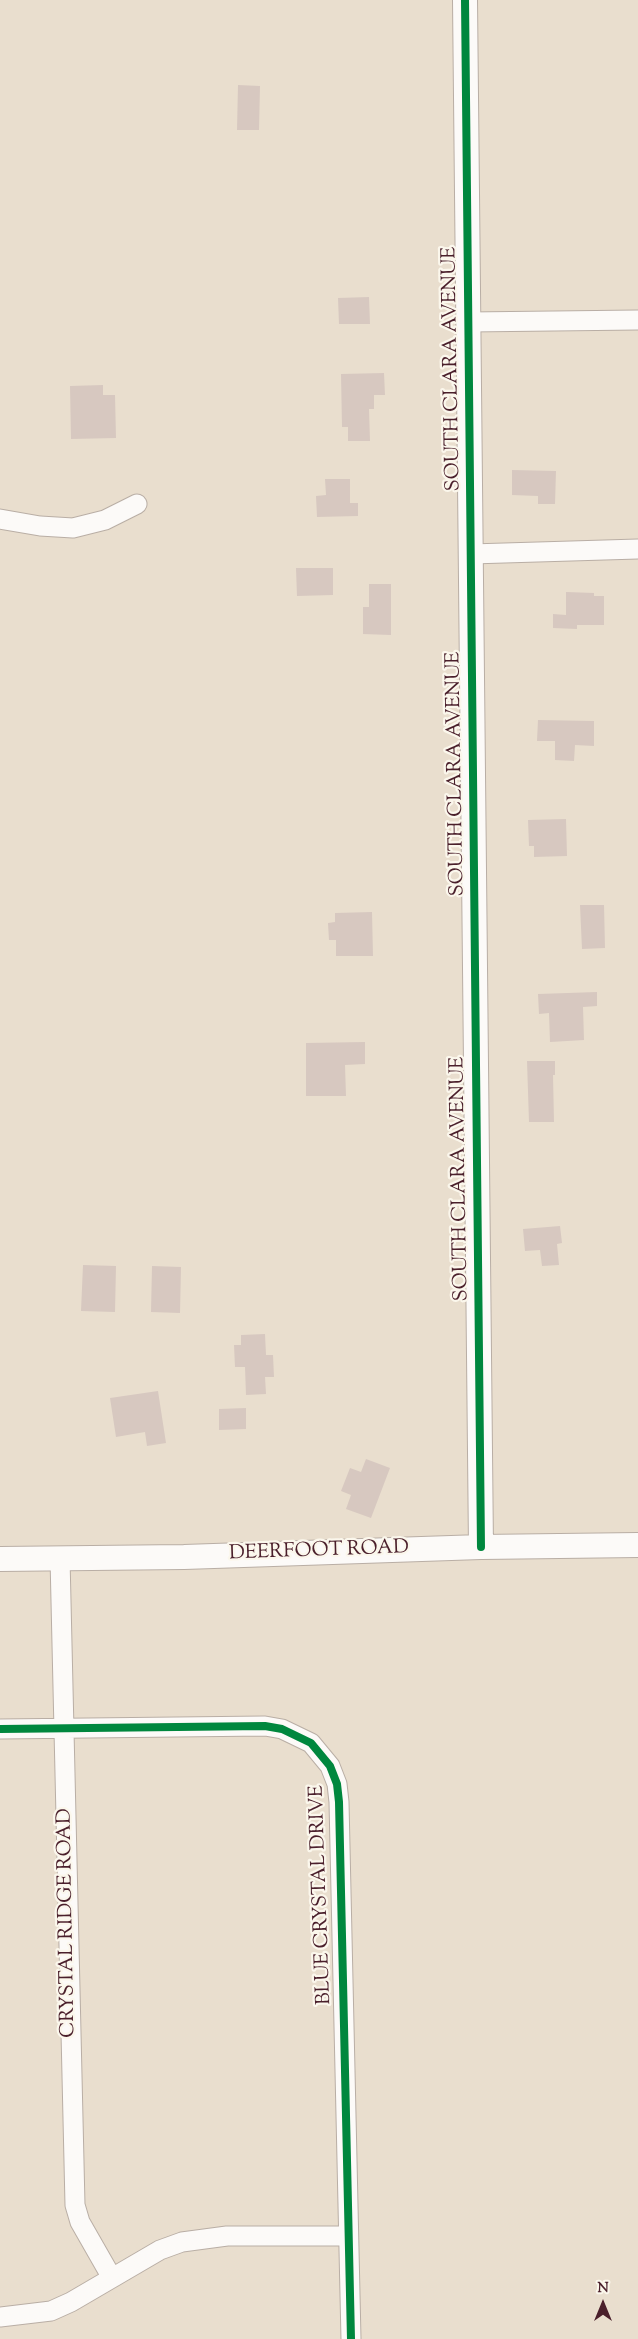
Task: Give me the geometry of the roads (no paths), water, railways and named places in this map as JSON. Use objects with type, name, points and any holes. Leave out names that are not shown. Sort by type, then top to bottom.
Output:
[{"type":"street","name":"SOUTH CLARA AVENUE","points":[[465,0],[481,1547]]},
{"type":"street","points":[[469,322],[638,320]]},
{"type":"street","points":[[0,519],[40,526],[73,528],[105,520],[137,504]]},
{"type":"street","points":[[471,554],[638,549]]},
{"type":"street","name":"DEERFOOT ROAD","points":[[0,1559],[638,1545]]},
{"type":"street","name":"CRYSTAL RIDGE ROAD","points":[[60,1558],[75,2206],[80,2222],[112,2278]]},
{"type":"street","name":"BLUE CRYSTAL DRIVE","points":[[0,1729],[274,1728],[298,1735],[311,1743],[330,1766],[337,1784],[339,1802],[351,2339]]},
{"type":"street","points":[[0,2317],[51,2311],[160,2250],[182,2242],[203,2238],[348,2236]]}]
